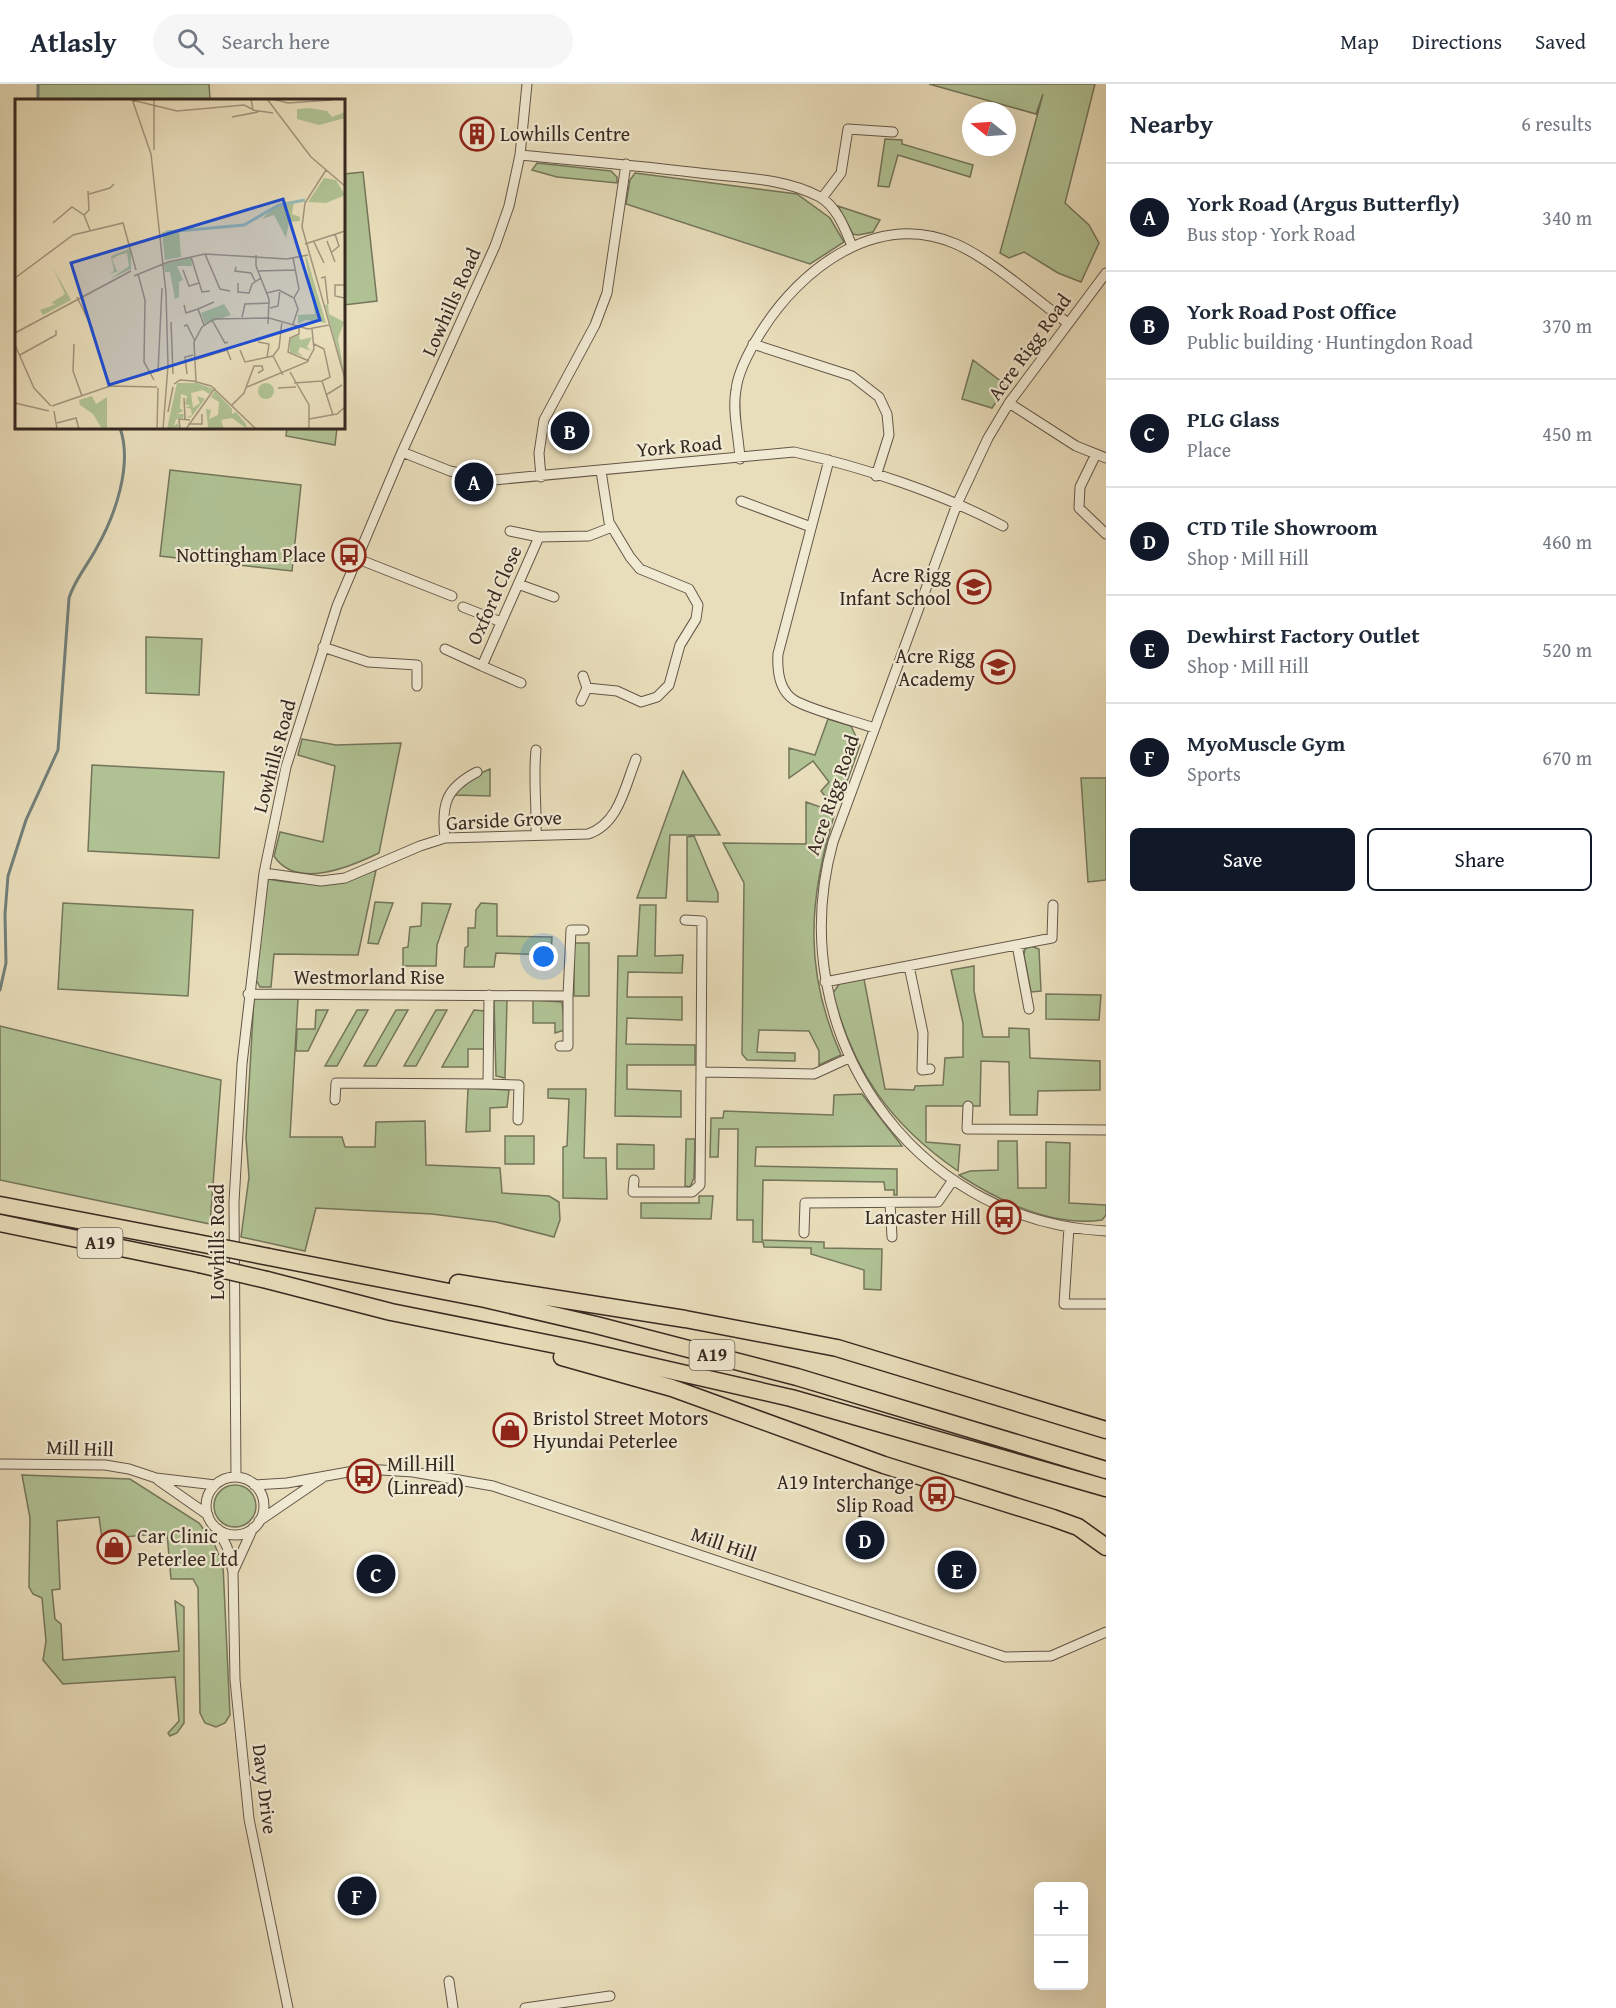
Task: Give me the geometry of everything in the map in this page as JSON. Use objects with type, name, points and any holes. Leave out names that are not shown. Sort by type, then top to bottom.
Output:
[{"type":"highway","name":"A19","points":[[0,1205],[485,1299],[596,1324],[797,1377],[1102,1468]]},
{"type":"highway","name":"A19","points":[[0,1223],[199,1263],[435,1321],[668,1369],[791,1398],[1100,1486]]},
{"type":"highway","points":[[320,1267],[376,1269],[752,1330],[837,1348],[1106,1430]]},
{"type":"highway","points":[[435,1321],[483,1339],[570,1359],[672,1388],[884,1465],[1078,1527],[1106,1547]]},
{"type":"street","name":"Lowhills Road","points":[[236,1477],[234,1202],[249,994],[264,873],[286,767],[323,647],[358,559],[402,452],[495,246],[509,206],[520,155],[526,84]]},
{"type":"street","points":[[822,198],[841,173],[848,129],[893,132]]},
{"type":"street","points":[[520,155],[752,178],[793,186],[822,198],[843,225],[852,246]]},
{"type":"street","points":[[540,477],[539,453],[544,420],[598,319],[607,293],[626,164]]},
{"type":"street","points":[[740,459],[735,390],[753,344],[776,307],[789,294],[815,269],[852,246],[893,235],[918,235],[956,244],[978,256],[1068,323]]},
{"type":"street","name":"Acre Rigg Road","points":[[1106,274],[1009,403],[988,438],[957,504],[844,807],[825,872],[820,938],[825,982],[833,1017],[849,1058],[872,1099],[900,1134],[953,1180],[1008,1210],[1069,1227],[1106,1231]]},
{"type":"street","points":[[753,344],[852,376],[879,397],[888,414],[889,435],[876,476]]},
{"type":"street","points":[[1009,403],[1076,446],[1106,458]]},
{"type":"street","name":"York Road","points":[[402,452],[450,471],[493,480],[740,459],[794,452],[829,460],[957,504],[1003,526]]},
{"type":"street","points":[[1096,454],[1080,486],[1079,508],[1106,534]]},
{"type":"street","points":[[829,460],[778,654],[777,671],[784,688],[794,700],[874,728]]},
{"type":"street","points":[[587,688],[617,692],[641,702],[657,697],[669,685],[681,645],[696,619],[698,605],[689,589],[640,569],[612,527],[602,471]]},
{"type":"street","points":[[741,501],[811,527]]},
{"type":"street","name":"Oxford Close","points":[[446,650],[482,666],[538,537],[588,536],[612,527]]},
{"type":"street","points":[[510,531],[538,537]]},
{"type":"street","points":[[358,559],[452,596]]},
{"type":"street","points":[[518,584],[554,597]]},
{"type":"street","points":[[463,607],[501,622]]},
{"type":"street","points":[[323,647],[368,662],[417,665],[417,687]]},
{"type":"street","points":[[482,666],[521,683]]},
{"type":"street","points":[[581,701],[587,688],[583,676]]},
{"type":"street","points":[[536,750],[534,772],[537,801],[536,835]]},
{"type":"street","name":"Garside Grove","points":[[264,873],[321,881],[345,878],[420,846],[445,838],[588,834],[601,830],[612,819],[636,759]]},
{"type":"street","points":[[445,838],[443,818],[447,799],[460,781],[477,772]]},
{"type":"street","points":[[825,982],[1052,938],[1053,905]]},
{"type":"street","points":[[634,1180],[633,1192],[692,1192],[700,1185],[702,921],[685,920]]},
{"type":"street","points":[[560,1046],[568,1046],[571,930],[584,930]]},
{"type":"street","points":[[1017,945],[1029,1009]]},
{"type":"street","points":[[909,966],[923,1033],[922,1070],[930,1069]]},
{"type":"street","name":"Westmorland Rise","points":[[249,994],[568,996]]},
{"type":"street","points":[[488,1084],[489,995]]},
{"type":"street","points":[[701,1072],[814,1074],[849,1058]]},
{"type":"street","points":[[336,1100],[336,1083],[519,1086],[518,1120]]},
{"type":"street","points":[[968,1106],[967,1129],[1106,1130]]},
{"type":"street","points":[[804,1233],[805,1203],[938,1202],[953,1180]]},
{"type":"street","points":[[890,1203],[892,1237]]},
{"type":"street","points":[[1069,1227],[1064,1304],[1106,1304]]},
{"type":"street","name":"Mill Hill","points":[[0,1464],[105,1465],[129,1469],[156,1478],[215,1485]]},
{"type":"street","name":"Mill Hill","points":[[254,1485],[324,1477],[365,1469],[413,1472],[493,1486],[1005,1657],[1051,1656],[1106,1632]]},
{"type":"street","points":[[236,1477],[254,1485],[263,1502],[256,1525],[234,1534],[218,1529],[208,1515],[207,1498],[215,1485],[227,1478],[236,1477]]},
{"type":"street","name":"Mill Hill","points":[[256,1525],[324,1477]]},
{"type":"street","name":"Mill Hill","points":[[156,1478],[208,1515]]},
{"type":"street","name":"Davy Drive","points":[[233,1572],[256,1525]]},
{"type":"street","name":"Davy Drive","points":[[218,1529],[227,1547],[233,1572],[235,1680],[249,1819],[288,2008]]},
{"type":"street","points":[[449,1981],[453,2008]]},
{"type":"street","points":[[525,2008],[610,1996]]},
{"type":"green space","points":[[38,84],[209,84],[210,99],[38,99]]},
{"type":"green space","points":[[929,84],[1095,84],[1065,203],[1089,225],[1099,243],[1081,282],[1058,273],[1024,252],[1009,258],[1000,253],[1043,94],[1036,114],[1016,108],[1016,102],[993,102]]},
{"type":"green space","points":[[885,139],[902,140],[902,144],[973,165],[970,177],[898,155],[889,187],[878,186]]},
{"type":"green space","points":[[537,163],[611,171],[617,177],[617,183],[557,177],[532,170]]},
{"type":"green space","points":[[363,172],[377,301],[345,305],[345,174]]},
{"type":"green space","points":[[635,173],[797,194],[830,218],[844,242],[810,264],[626,204],[630,180]]},
{"type":"green space","points":[[838,206],[880,220],[873,232],[853,234]]},
{"type":"green space","points":[[973,360],[1007,386],[992,408],[962,399]]},
{"type":"green space","points":[[287,429],[337,429],[335,445],[286,436]]},
{"type":"green space","points":[[170,470],[301,485],[292,571],[160,556]]},
{"type":"green space","points":[[146,637],[202,639],[199,695],[146,693]]},
{"type":"green space","points":[[828,719],[851,726],[860,745],[843,793],[834,798],[825,796],[821,791],[829,782],[813,761],[789,778],[789,748],[815,755]]},
{"type":"green space","points":[[302,739],[336,745],[401,743],[379,853],[339,869],[309,874],[296,872],[284,866],[274,856],[280,832],[323,842],[335,766],[298,755]]},
{"type":"green space","points":[[92,765],[224,772],[219,858],[88,851]]},
{"type":"green space","points":[[490,769],[490,796],[453,795],[461,782]]},
{"type":"green space","points":[[683,771],[720,835],[670,835],[666,898],[637,898]]},
{"type":"green space","points":[[1081,778],[1106,778],[1106,880],[1088,882]]},
{"type":"green space","points":[[806,802],[832,811],[834,816],[819,878],[814,936],[821,995],[841,1055],[819,1065],[819,1051],[809,1031],[759,1030],[757,1052],[795,1053],[795,1061],[747,1060],[742,1054],[744,883],[723,843],[806,844]]},
{"type":"green space","points":[[694,836],[718,893],[718,902],[687,901],[687,837]]},
{"type":"green space","points":[[376,870],[358,955],[274,954],[271,987],[260,987],[254,976],[268,879],[310,884],[335,882]]},
{"type":"green space","points":[[375,902],[393,903],[378,944],[368,943]]},
{"type":"green space","points":[[63,903],[193,910],[188,996],[58,989]]},
{"type":"green space","points":[[422,903],[451,904],[437,945],[436,966],[403,966],[403,948],[408,947],[410,927],[421,926]]},
{"type":"green space","points":[[481,903],[497,904],[497,936],[552,937],[551,955],[496,953],[494,967],[464,967],[465,948],[468,946],[468,928],[475,928],[476,910]]},
{"type":"green space","points":[[640,905],[656,905],[655,956],[683,955],[682,973],[628,972],[627,997],[682,997],[682,1020],[627,1018],[626,1044],[695,1045],[695,1065],[627,1065],[627,1089],[681,1091],[681,1117],[615,1116],[618,956],[637,956]]},
{"type":"green space","points":[[574,943],[589,943],[589,996],[574,996]]},
{"type":"green space","points":[[1031,946],[1039,949],[1041,991],[1031,992],[1024,955],[1025,949]]},
{"type":"green space","points":[[974,966],[974,991],[983,1037],[1009,1037],[1009,1028],[1029,1029],[1030,1058],[1100,1061],[1100,1090],[1038,1091],[1037,1115],[1010,1115],[1009,1062],[981,1061],[980,1106],[926,1106],[926,1142],[960,1145],[958,1171],[913,1135],[878,1094],[852,1048],[833,993],[840,983],[864,979],[885,1089],[914,1090],[915,1086],[943,1085],[945,1058],[963,1057],[963,1023],[951,970]]},
{"type":"green space","points":[[1046,994],[1101,995],[1099,1020],[1046,1019]]},
{"type":"green space","points":[[254,998],[298,999],[290,1137],[342,1137],[345,1147],[375,1147],[376,1122],[425,1121],[426,1165],[500,1168],[502,1193],[549,1196],[559,1202],[560,1220],[554,1237],[496,1222],[432,1214],[316,1208],[305,1251],[241,1237],[249,1177],[246,1138]]},
{"type":"green space","points":[[494,1000],[507,1000],[505,1078],[496,1076]]},
{"type":"green space","points":[[533,1000],[562,1002],[565,1030],[555,1033],[555,1023],[533,1023]]},
{"type":"green space","points":[[316,1010],[328,1010],[308,1051],[296,1051],[297,1029],[315,1029]]},
{"type":"green space","points":[[357,1010],[368,1010],[337,1066],[325,1066]]},
{"type":"green space","points":[[396,1010],[408,1010],[376,1066],[364,1066]]},
{"type":"green space","points":[[436,1010],[447,1010],[416,1066],[404,1066]]},
{"type":"green space","points":[[474,1010],[485,1011],[484,1049],[468,1049],[468,1067],[442,1067]]},
{"type":"green space","points":[[0,1026],[221,1080],[210,1224],[0,1180]]},
{"type":"green space","points":[[468,1088],[509,1090],[507,1107],[490,1108],[490,1131],[466,1132]]},
{"type":"green space","points":[[548,1089],[586,1089],[584,1158],[606,1158],[607,1199],[563,1198],[563,1147],[567,1146],[569,1099],[548,1098]]},
{"type":"green space","points":[[862,1094],[902,1146],[756,1147],[755,1166],[897,1169],[897,1195],[894,1195],[894,1190],[885,1190],[884,1182],[763,1180],[762,1240],[824,1242],[824,1248],[882,1249],[881,1290],[864,1289],[864,1270],[811,1254],[811,1248],[764,1247],[763,1242],[753,1242],[753,1220],[737,1220],[738,1129],[719,1129],[718,1157],[710,1157],[711,1118],[723,1118],[724,1111],[833,1115],[834,1095]]},
{"type":"green space","points":[[505,1136],[534,1136],[534,1164],[505,1164]]},
{"type":"green space","points":[[686,1139],[695,1139],[694,1178],[690,1187],[685,1186]]},
{"type":"green space","points":[[998,1141],[1017,1141],[1018,1188],[1046,1188],[1046,1142],[1070,1143],[1069,1203],[1106,1205],[1106,1215],[1102,1220],[1083,1221],[1046,1216],[1009,1203],[959,1175],[970,1171],[998,1170]]},
{"type":"green space","points":[[617,1144],[654,1145],[654,1169],[617,1169]]},
{"type":"green space","points":[[699,1196],[713,1196],[711,1219],[641,1218],[641,1203],[699,1203]]},
{"type":"green space","points":[[22,1475],[130,1479],[199,1523],[214,1543],[223,1565],[230,1715],[225,1723],[216,1727],[205,1723],[200,1713],[198,1588],[193,1579],[171,1579],[167,1533],[102,1539],[99,1517],[57,1521],[60,1589],[52,1590],[55,1619],[61,1624],[63,1660],[179,1651],[175,1601],[184,1607],[184,1723],[177,1733],[170,1736],[168,1733],[179,1721],[175,1677],[63,1684],[43,1660],[46,1641],[42,1598],[33,1594],[29,1587],[30,1518]]},
{"type":"green space","points":[[235,1485],[243,1486],[250,1491],[255,1498],[255,1514],[250,1521],[243,1526],[235,1527],[227,1526],[220,1521],[215,1514],[214,1506],[215,1498],[220,1491],[227,1486]]},
{"type":"waterway","points":[[38,84],[38,99]]},
{"type":"waterway","points":[[0,990],[6,963],[5,914],[8,876],[26,820],[58,750],[69,598],[103,536],[120,490],[124,458],[120,429]]},
{"type":"place","name":"Lowhills Centre","points":[[477,134]]},
{"type":"place","name":"York Road Post Office","points":[[570,431]]},
{"type":"place","name":"York Road (Argus Butterfly)","points":[[474,482]]},
{"type":"place","name":"Nottingham Place","points":[[349,555]]},
{"type":"place","name":"Acre Rigg Infant School","points":[[974,587]]},
{"type":"place","name":"Acre Rigg Academy","points":[[998,667]]},
{"type":"place","name":"Lancaster Hill","points":[[1004,1217]]},
{"type":"place","name":"Bristol Street Motors Hyundai Peterlee","points":[[510,1430]]},
{"type":"place","name":"Mill Hill (Linread)","points":[[364,1476]]},
{"type":"place","name":"A19 Interchange Slip Road","points":[[937,1494]]},
{"type":"place","name":"CTD Tile Showroom","points":[[865,1540]]},
{"type":"place","name":"Car Clinic Peterlee Ltd","points":[[114,1547]]},
{"type":"place","name":"Dewhirst Factory Outlet","points":[[957,1570]]},
{"type":"place","name":"PLG Glass","points":[[376,1574]]},
{"type":"place","name":"MyoMuscle Gym","points":[[357,1896]]}]
